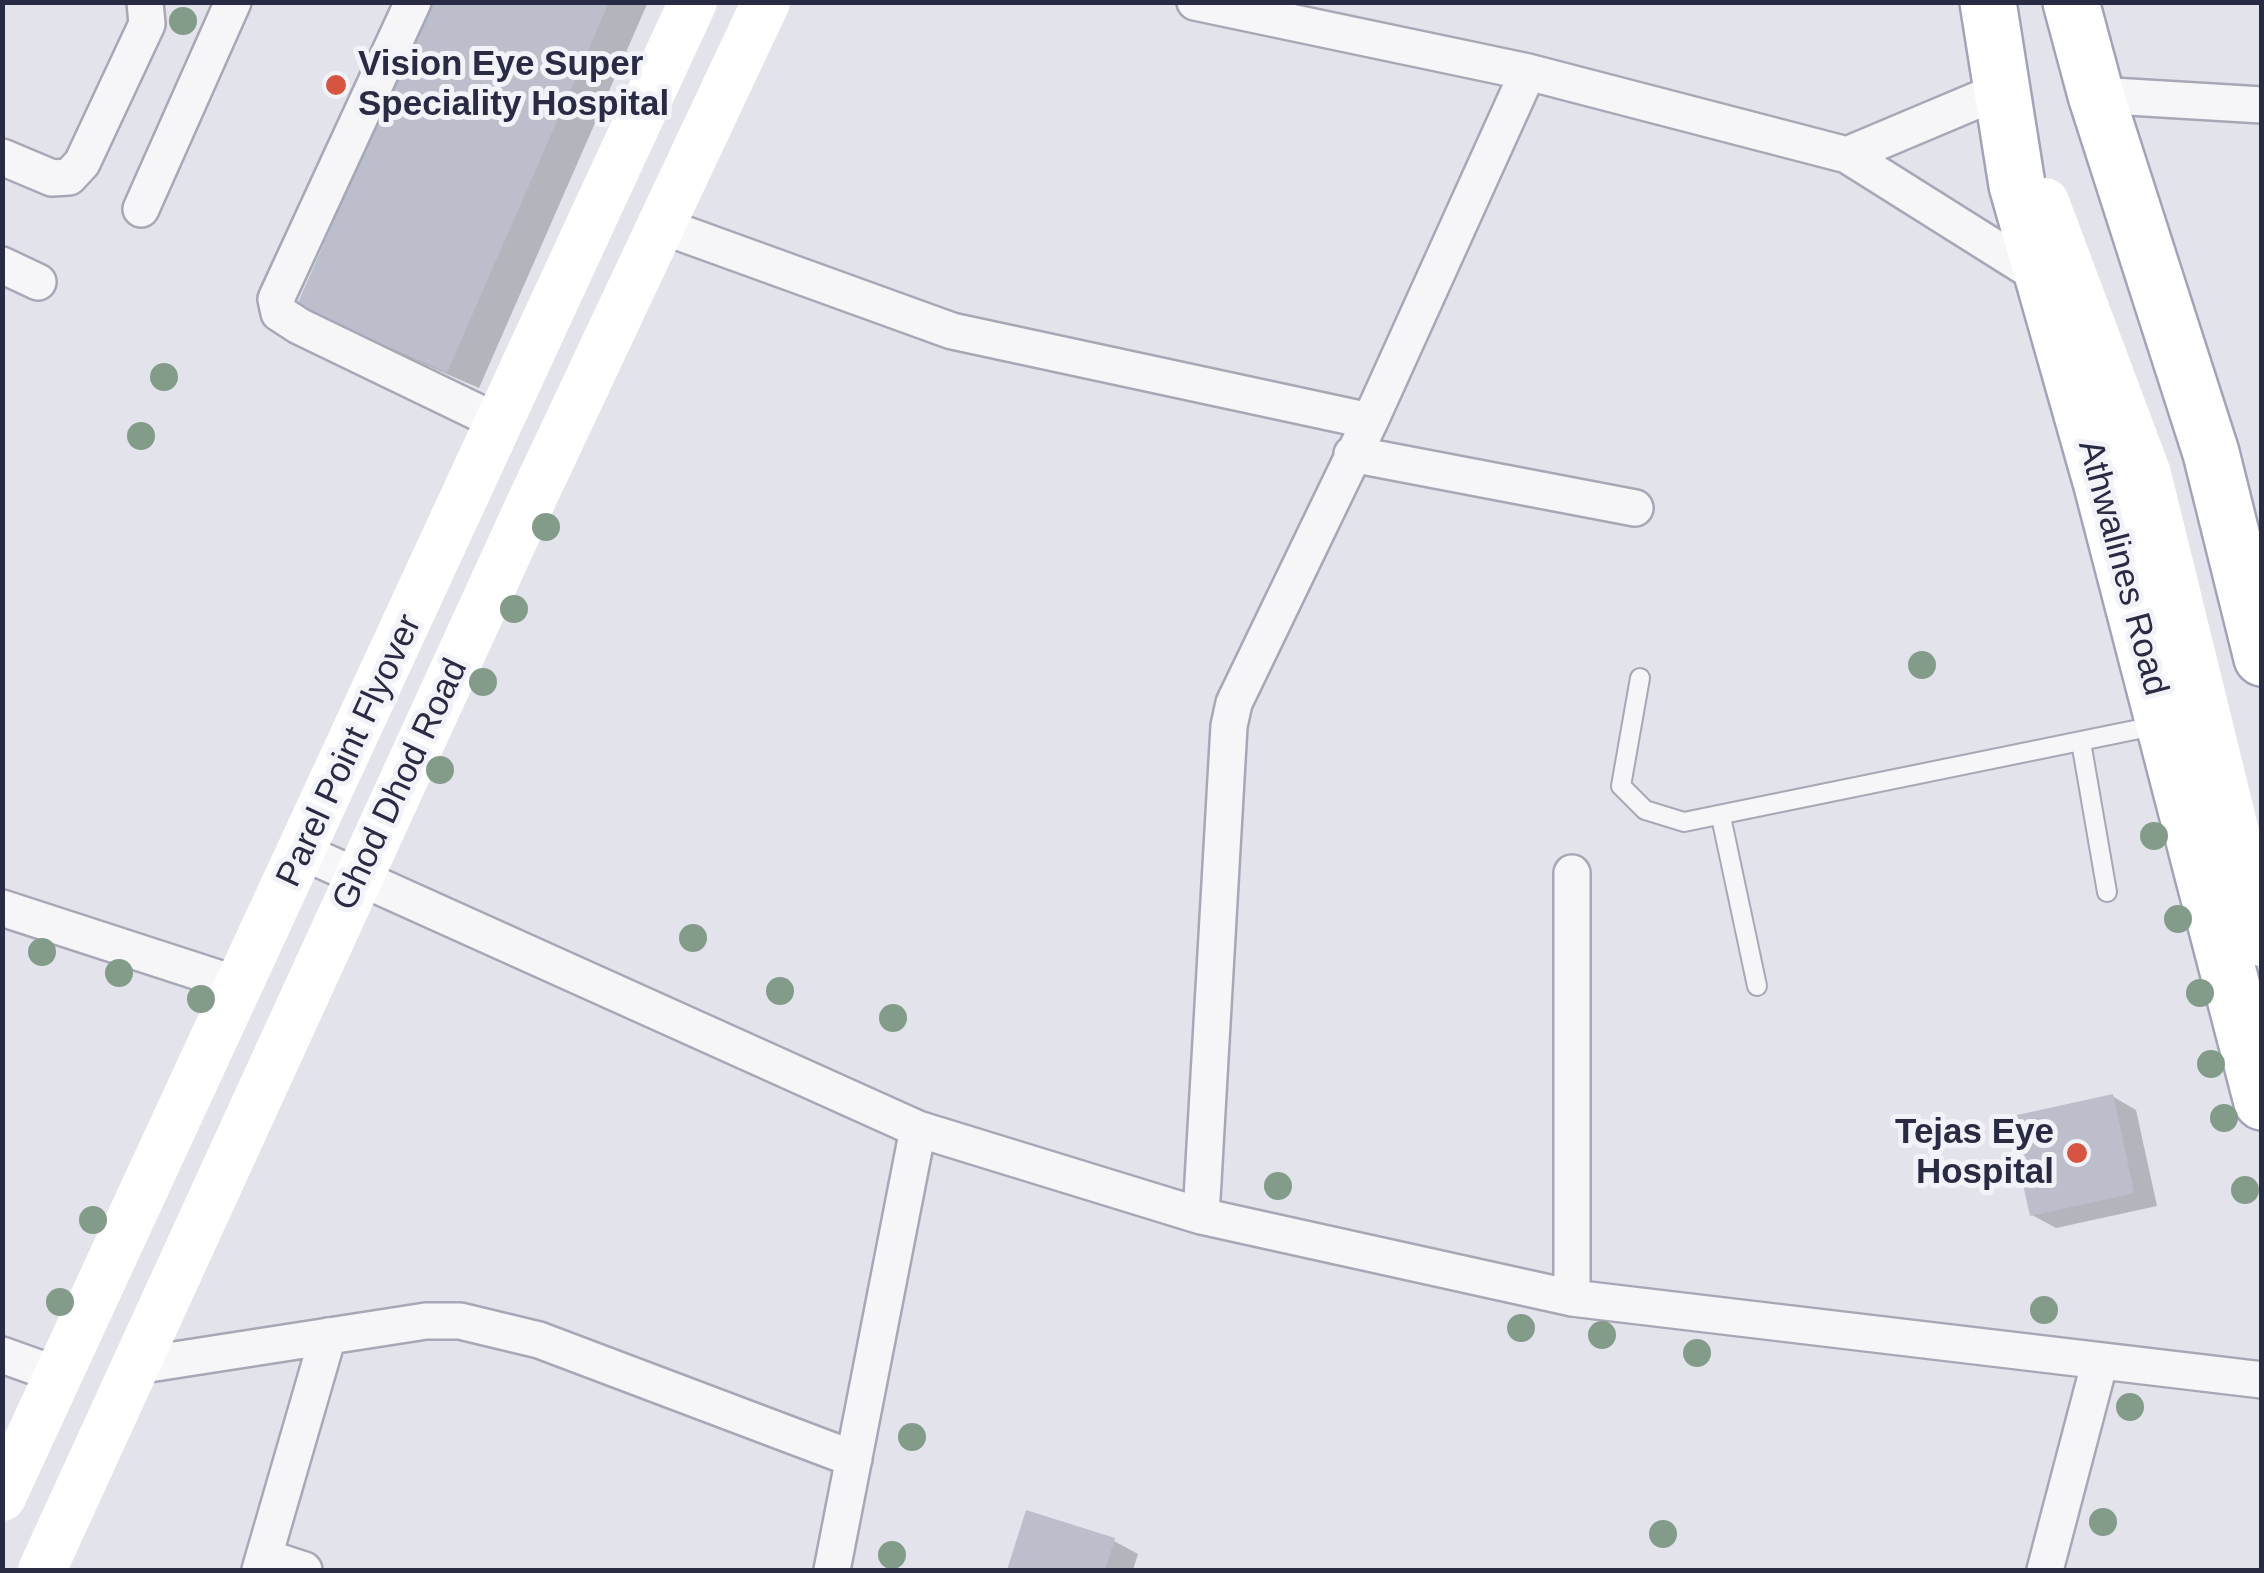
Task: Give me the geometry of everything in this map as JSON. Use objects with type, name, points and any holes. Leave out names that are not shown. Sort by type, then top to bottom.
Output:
[{"type":"main road","name":"Parel Point Flyover","points":[[2,1497],[502,424],[693,2]]},
{"type":"main road","name":"Ghod Dhod Road","points":[[42,1570],[358,876],[766,2]]},
{"type":"main road","points":[[2072,2],[2096,95],[2211,452],[2262,658]]},
{"type":"main road","name":"Athwalines Road","points":[[1988,13],[2013,166],[2041,278],[2102,485],[2262,1102]]},
{"type":"main road","points":[[2013,166],[2041,192],[2146,474],[2262,942]]},
{"type":"street","points":[[2,157],[52,178],[69,177],[82,163],[146,24],[145,2]]},
{"type":"street","points":[[141,210],[232,2]]},
{"type":"street","points":[[413,2],[276,300],[279,313],[299,326],[502,424]]},
{"type":"street","points":[[1195,2],[1528,72],[1848,155],[2041,278]]},
{"type":"street","points":[[1201,1216],[1228,726],[1240,684],[1370,421],[1528,72]]},
{"type":"street","points":[[1848,155],[2000,91]]},
{"type":"street","points":[[2096,95],[2262,105]]},
{"type":"street","points":[[662,226],[952,331],[1370,421]]},
{"type":"street","points":[[2,265],[38,282]]},
{"type":"street","points":[[1352,454],[1635,508]]},
{"type":"street","points":[[303,852],[918,1129],[1201,1216],[1572,1298],[2262,1380]]},
{"type":"street","points":[[1572,873],[1572,1298]]},
{"type":"street","points":[[2,908],[239,985]]},
{"type":"street","points":[[832,1570],[918,1129]]},
{"type":"street","points":[[136,1366],[426,1321],[496,1327],[854,1459]]},
{"type":"street","points":[[304,1570],[262,1564],[328,1336]]},
{"type":"street","points":[[2,1355],[58,1375]]},
{"type":"street","points":[[2045,1570],[2100,1361]]},
{"type":"lane","points":[[1640,678],[1620,772],[1621,786],[1646,810],[1684,822],[2164,724]]},
{"type":"lane","points":[[2080,742],[2106,892]]},
{"type":"lane","points":[[1721,817],[1758,986]]},
{"type":"building","points":[[430,2],[609,2],[447,372],[296,307]]},
{"type":"building","points":[[2113,1094],[2134,1193],[2030,1216],[2008,1117]]},
{"type":"building","points":[[1026,1510],[1115,1538],[1105,1570],[1007,1570]]},
{"type":"place","name":"Vision Eye Super Speciality Hospital","points":[[336,85]]},
{"type":"place","name":"Tejas Eye Hospital","points":[[2077,1153]]}]
